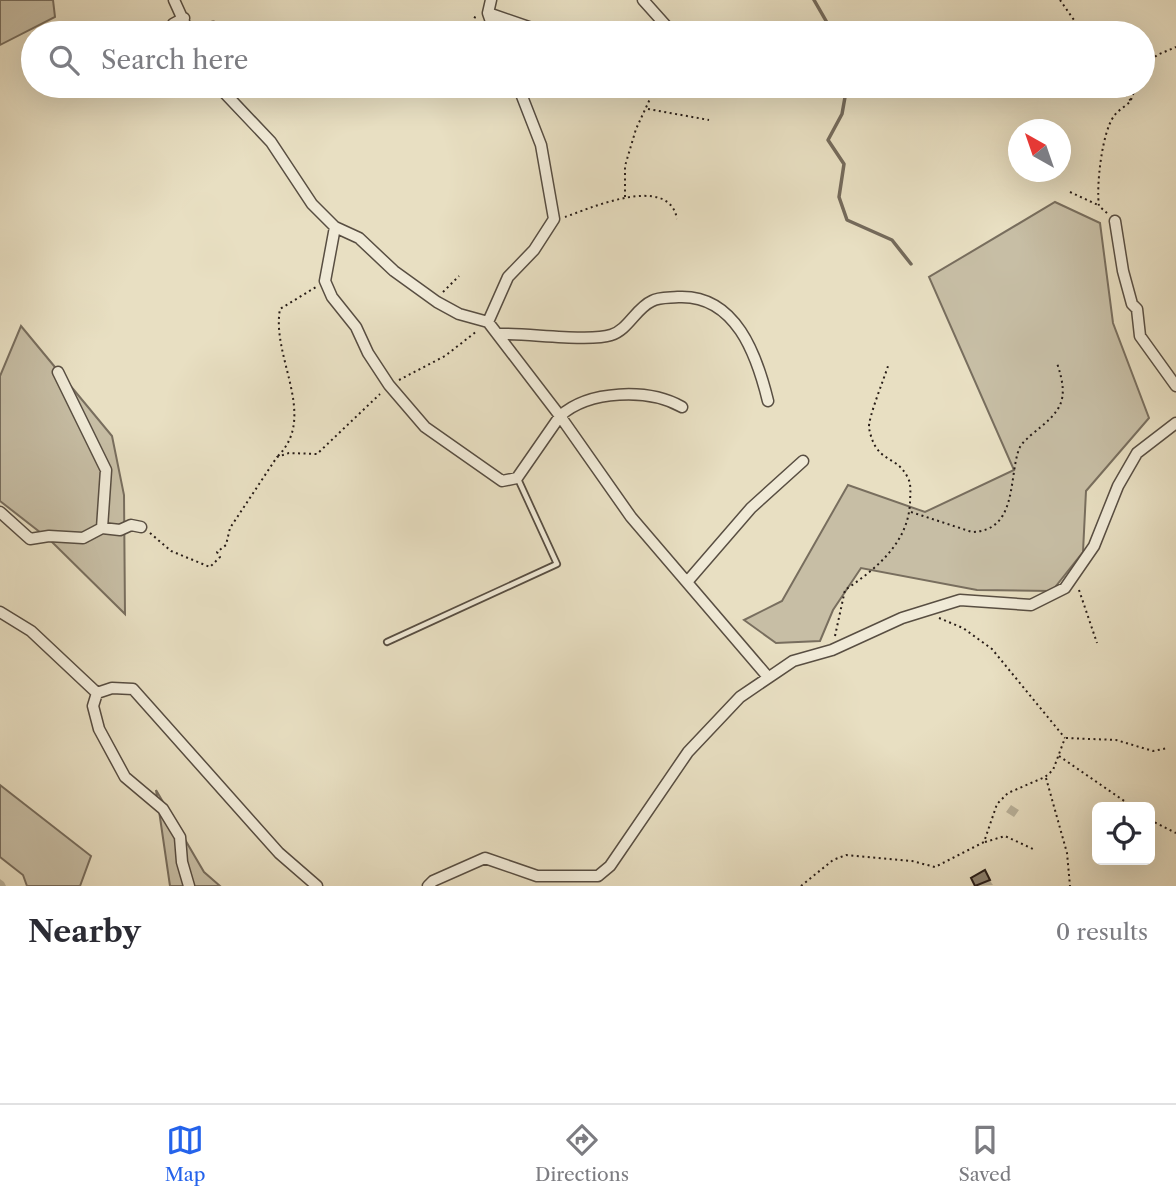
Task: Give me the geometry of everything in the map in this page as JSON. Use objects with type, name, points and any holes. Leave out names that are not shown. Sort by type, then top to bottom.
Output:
[{"type":"street","points":[[174,0],[185,21]]},
{"type":"street","points":[[491,0],[488,13],[491,21]]},
{"type":"street","points":[[643,0],[662,21]]},
{"type":"street","points":[[488,13],[512,21]]},
{"type":"street","points":[[178,21],[184,18]]},
{"type":"street","points":[[229,98],[271,142],[312,204],[335,227],[359,238],[394,271],[437,302],[459,314],[488,322],[560,416],[631,517],[768,677]]},
{"type":"street","points":[[488,322],[508,277],[534,250],[554,216],[541,145],[523,98]]},
{"type":"street","points":[[1115,221],[1123,271],[1132,303],[1137,309],[1140,336],[1176,387]]},
{"type":"street","points":[[335,227],[325,281],[332,297],[356,327],[368,353],[389,385],[425,427],[502,481],[517,478],[560,416],[583,400],[607,396],[653,397],[682,407]]},
{"type":"street","points":[[498,334],[601,337],[621,330],[655,299],[690,297],[710,302],[741,330],[758,363],[768,401]]},
{"type":"street","points":[[58,372],[106,470],[102,527]]},
{"type":"street","points":[[428,886],[433,881],[485,858],[537,876],[598,876],[610,866],[688,752],[740,697],[793,661],[832,650],[873,629],[921,611],[960,600],[1031,605],[1058,592],[1073,580],[1094,546],[1118,486],[1137,453],[1176,424]]},
{"type":"street","points":[[687,582],[751,508],[803,461]]},
{"type":"street","points":[[0,512],[30,539],[49,536],[83,538],[102,527],[120,530],[131,525],[141,527]]},
{"type":"street","points":[[0,612],[32,631],[97,693]]},
{"type":"street","points":[[97,693],[112,688],[133,689],[279,853],[317,886]]},
{"type":"street","points":[[97,693],[93,706],[99,729],[125,777],[163,809],[180,837],[182,862],[189,886]]},
{"type":"lane","points":[[387,642],[557,564],[517,478]]},
{"type":"path","points":[[1060,0],[1075,21]]},
{"type":"path","points":[[473,21],[479,10],[488,13]]},
{"type":"path","points":[[1155,57],[1176,47]]},
{"type":"path","points":[[625,198],[625,166],[636,129],[651,98]]},
{"type":"path","points":[[1099,206],[1101,181],[1098,170],[1102,149],[1113,116],[1132,98]]},
{"type":"path","points":[[647,109],[709,120]]},
{"type":"path","points":[[1070,192],[1099,206],[1115,221]]},
{"type":"path","points":[[554,216],[563,218],[574,212],[580,214],[590,206],[625,198],[656,198],[676,212],[677,219]]},
{"type":"path","points":[[437,302],[446,287],[459,276]]},
{"type":"path","points":[[141,527],[171,551],[211,567],[220,558],[217,552],[226,545],[230,527],[295,433],[293,406],[277,325],[280,309],[325,281]]},
{"type":"path","points":[[277,457],[289,453],[317,454],[389,385],[444,356],[488,322]]},
{"type":"path","points":[[910,512],[972,531],[981,531],[998,522],[1006,512],[1018,450],[1023,442],[1057,414],[1062,405],[1063,387],[1057,363]]},
{"type":"path","points":[[832,650],[845,590],[865,576],[894,547],[910,512],[911,486],[907,476],[880,455],[869,425],[888,366]]},
{"type":"path","points":[[1073,580],[1089,614],[1097,643]]},
{"type":"path","points":[[921,611],[963,628],[992,649],[1065,738],[1116,740],[1153,751],[1168,748]]},
{"type":"path","points":[[984,842],[997,804],[1008,793],[1045,777],[1053,770],[1065,738]]},
{"type":"path","points":[[1058,755],[1126,802]]},
{"type":"path","points":[[1045,777],[1067,853],[1070,886]]},
{"type":"path","points":[[1155,822],[1176,833]]},
{"type":"path","points":[[801,886],[833,860],[846,855],[912,860],[936,867],[984,842],[1005,836],[1033,849]]},
{"type":"shaded area","points":[[0,0],[53,0],[55,17],[47,21],[21,21],[21,34],[0,45]]},
{"type":"shaded area","points":[[1055,202],[1100,223],[1113,323],[1149,418],[1086,491],[1083,552],[1052,591],[977,590],[861,568],[833,610],[820,641],[776,643],[744,620],[782,601],[848,485],[925,512],[1014,470],[929,277]]},
{"type":"shaded area","points":[[21,326],[112,436],[124,495],[125,614],[50,540],[0,501],[0,376]]},
{"type":"shaded area","points":[[0,785],[91,856],[80,886],[27,886],[23,875],[0,857]]},
{"type":"shaded area","points":[[156,790],[204,872],[220,886],[170,886]]},
{"type":"building","points":[[985,870],[990,880],[975,886],[971,878]]},
{"type":"waterway","points":[[814,0],[826,21]]},
{"type":"waterway","points":[[845,98],[842,114],[828,140],[844,164],[839,197],[847,220],[892,240],[911,264]]}]
